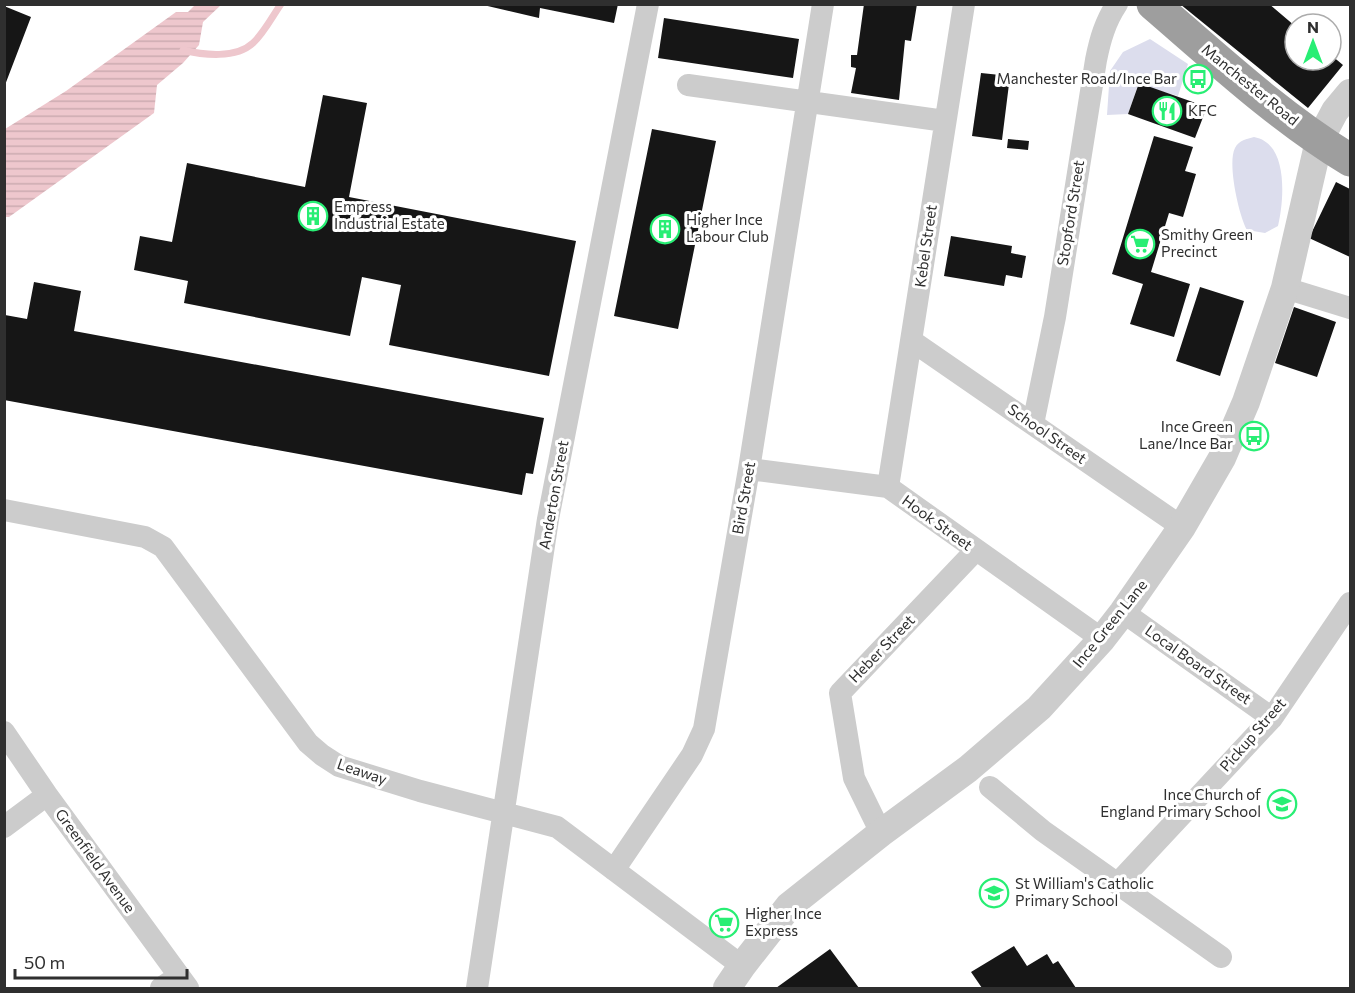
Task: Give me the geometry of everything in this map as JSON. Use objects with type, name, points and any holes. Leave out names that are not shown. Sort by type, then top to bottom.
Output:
[{"type":"highway","name":"Manchester Road","points":[[1153,4],[1269,103],[1319,141],[1350,160]]},
{"type":"street","name":"Anderton Street","points":[[477,988],[548,519],[648,4]]},
{"type":"street","name":"Bird Street","points":[[614,870],[692,755],[705,729],[823,4]]},
{"type":"street","name":"Kebel Street","points":[[888,487],[964,4]]},
{"type":"street","name":"Stopford Street","points":[[1033,424],[1055,317],[1096,60],[1108,17],[1117,4]]},
{"type":"street","points":[[688,85],[945,122]]},
{"type":"street","name":"Ince Green Lane","points":[[735,977],[789,906],[881,832],[968,769],[1030,715],[1102,639],[1123,612],[1182,527],[1222,458],[1246,402],[1285,288],[1319,141],[1335,111],[1350,93]]},
{"type":"street","points":[[1285,288],[1350,308]]},
{"type":"street","name":"School Street","points":[[912,341],[1182,527]]},
{"type":"street","name":"Hook Street","points":[[749,469],[888,487],[1102,639]]},
{"type":"street","name":"Leaway","points":[[4,510],[145,537],[164,547],[308,743],[322,755],[339,766],[420,791],[504,811],[557,827],[614,870],[735,977]]},
{"type":"street","name":"Heber Street","points":[[881,832],[854,778],[840,693],[976,550]]},
{"type":"street","name":"Pickup Street","points":[[1118,882],[1272,718],[1350,603]]},
{"type":"street","name":"Local Board Street","points":[[1123,612],[1272,718]]},
{"type":"street","name":"Greenfield Avenue","points":[[4,732],[47,795],[184,982]]},
{"type":"street","points":[[990,787],[1032,809],[1118,882],[1221,957]]},
{"type":"street","points":[[4,827],[47,795]]},
{"type":"street","points":[[160,988],[184,982]]},
{"type":"shaded area","points":[[196,4],[221,5],[203,22],[199,45],[183,63],[157,85],[154,113],[9,217],[5,217],[5,129],[66,91],[176,12],[188,12]]},
{"type":"shaded area","points":[[1150,39],[1188,64],[1178,96],[1138,85],[1128,114],[1107,115],[1110,71],[1123,52]]},
{"type":"shaded area","points":[[1254,137],[1265,142],[1273,150],[1279,161],[1281,174],[1282,202],[1278,226],[1265,233],[1247,230],[1233,177],[1232,165],[1235,148],[1246,139]]},
{"type":"building","points":[[479,4],[618,4],[614,23],[540,8],[539,18]]},
{"type":"building","points":[[864,4],[917,4],[911,41],[905,40],[899,100],[851,93],[856,68],[851,67],[851,55],[857,55]]},
{"type":"building","points":[[1180,4],[1269,4],[1283,16],[1283,72],[1337,72],[1308,108]]},
{"type":"building","points":[[4,6],[31,17],[5,85],[4,85]]},
{"type":"building","points":[[664,18],[799,39],[793,78],[658,58]]},
{"type":"building","points":[[981,73],[1010,76],[1002,140],[972,136]]},
{"type":"building","name":"KFC","points":[[1139,83],[1207,107],[1195,138],[1128,114]]},
{"type":"building","name":"Empress Industrial Estate","points":[[323,95],[367,103],[349,197],[576,241],[549,376],[389,345],[401,285],[362,277],[350,336],[184,303],[188,281],[134,270],[140,236],[172,242],[187,163],[305,187]]},
{"type":"building","name":"Higher Ince Labour Club","points":[[652,129],[716,141],[678,329],[614,316]]},
{"type":"building","name":"Smithy Green Precinct","points":[[1154,136],[1193,147],[1185,171],[1196,174],[1183,217],[1169,213],[1151,272],[1190,284],[1174,337],[1130,324],[1143,284],[1112,274]]},
{"type":"building","points":[[1008,139],[1029,141],[1028,150],[1007,148]]},
{"type":"building","points":[[1336,182],[1350,189],[1350,257],[1309,238]]},
{"type":"building","points":[[951,236],[1012,246],[1011,253],[1026,256],[1022,278],[1006,275],[1004,286],[944,276]]},
{"type":"building","points":[[34,282],[81,291],[74,331],[544,418],[533,474],[526,473],[522,495],[4,400],[5,315],[27,319]]},
{"type":"building","points":[[1200,287],[1244,301],[1220,376],[1176,361]]},
{"type":"building","points":[[1294,307],[1336,322],[1317,377],[1275,363]]},
{"type":"building","points":[[1014,946],[1027,966],[1047,954],[1053,964],[1058,961],[1076,988],[982,988],[971,972]]},
{"type":"building","points":[[830,949],[859,988],[776,988]]},
{"type":"waterway","points":[[183,50],[219,54],[238,52],[261,35],[281,4]]},
{"type":"place","name":"Manchester Road/Ince Bar","points":[[1198,79]]},
{"type":"place","name":"KFC","points":[[1167,111]]},
{"type":"place","name":"Empress Industrial Estate","points":[[313,216]]},
{"type":"place","name":"Higher Ince Labour Club","points":[[665,229]]},
{"type":"place","name":"Smithy Green Precinct","points":[[1140,244]]},
{"type":"place","name":"Ince Green Lane/Ince Bar","points":[[1254,436]]},
{"type":"place","name":"Ince Church of England Primary School","points":[[1282,804]]},
{"type":"place","name":"St William's Catholic Primary School","points":[[994,893]]},
{"type":"place","name":"Higher Ince Express","points":[[724,923]]}]
